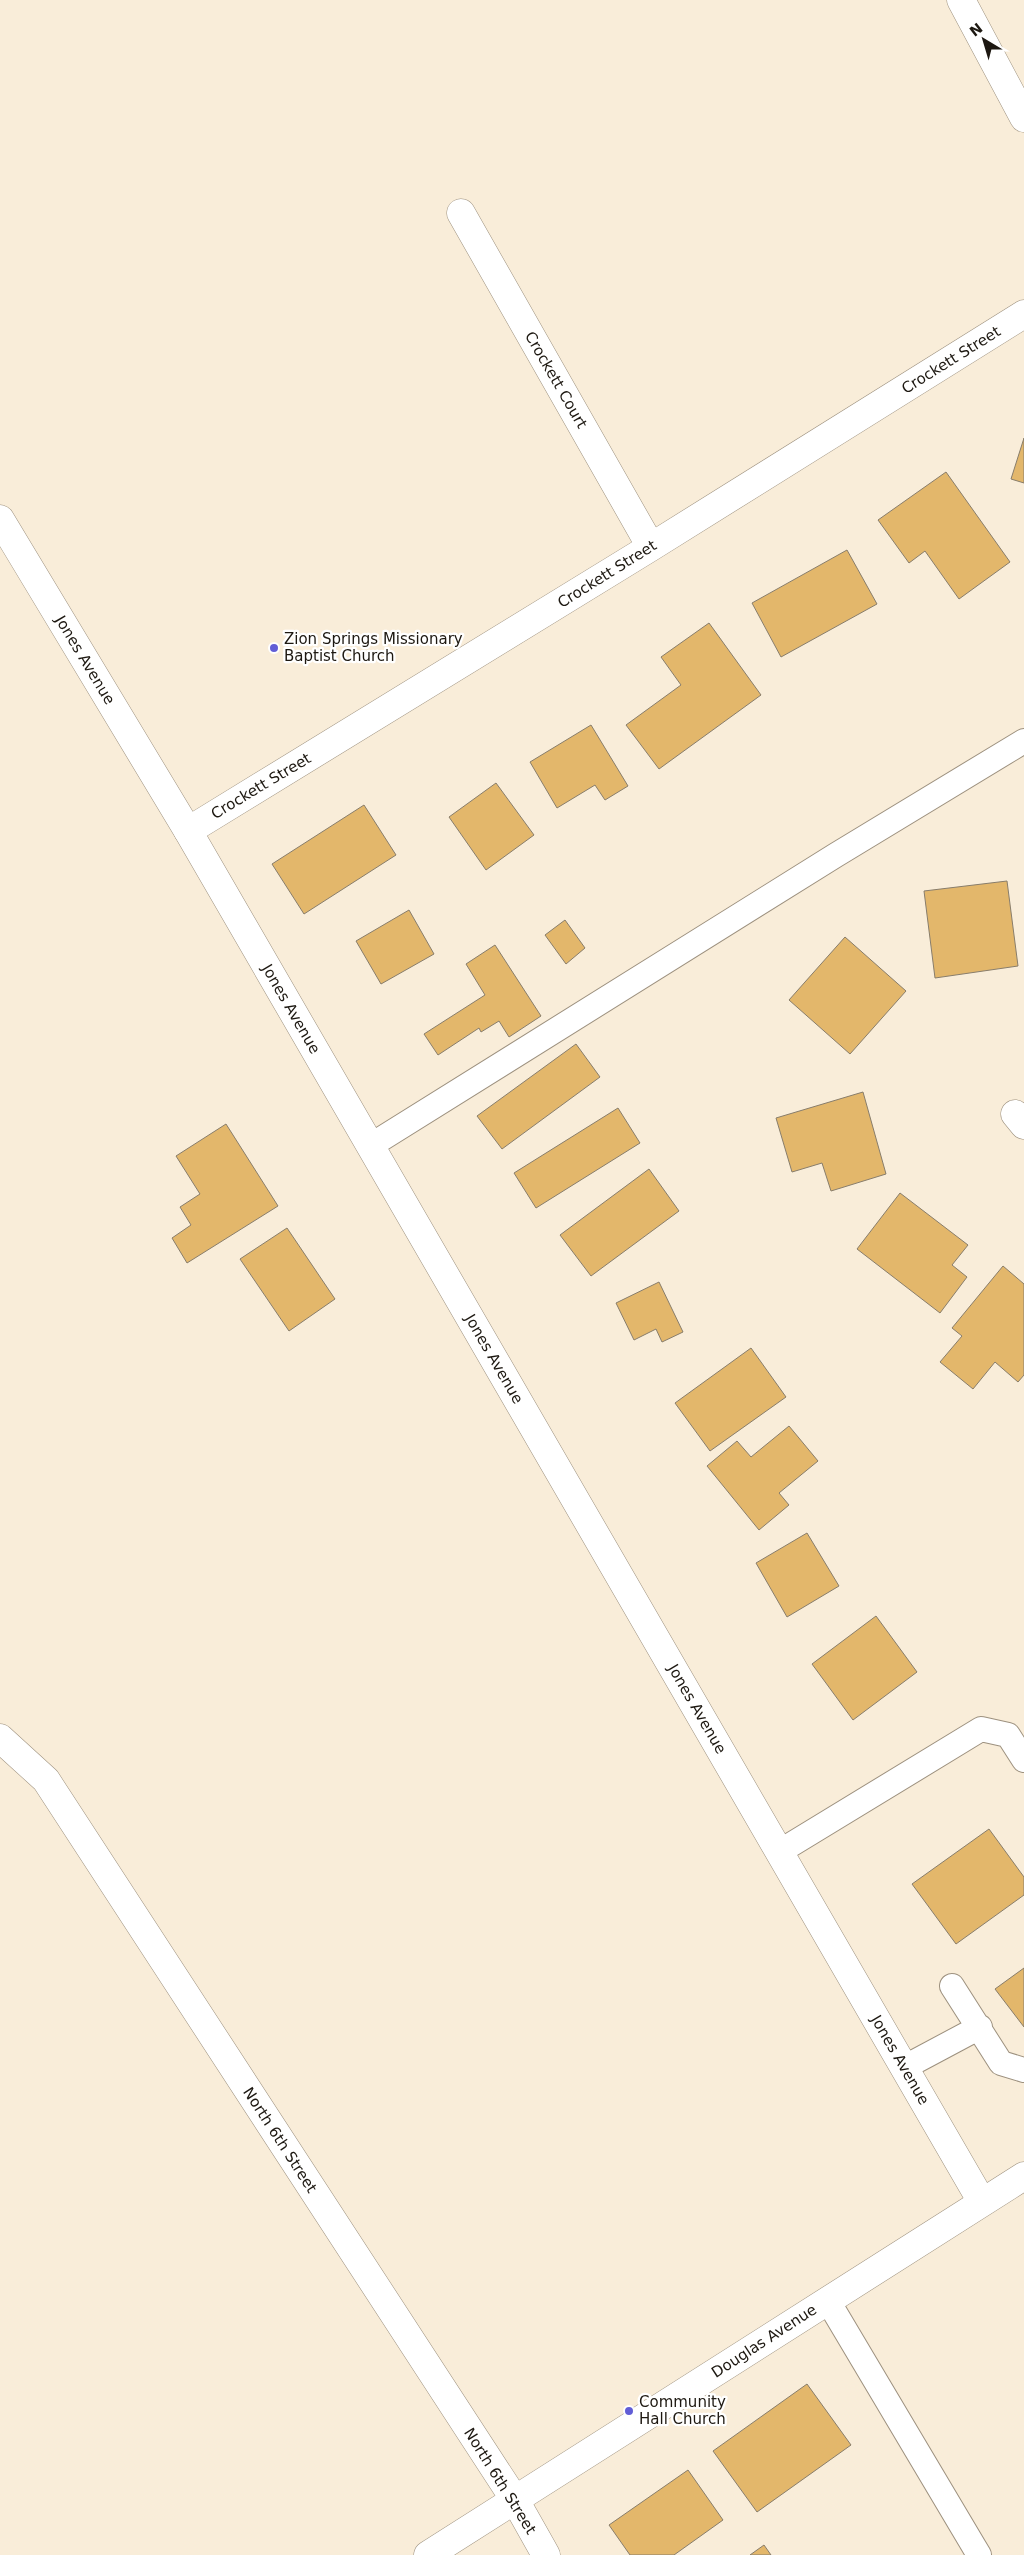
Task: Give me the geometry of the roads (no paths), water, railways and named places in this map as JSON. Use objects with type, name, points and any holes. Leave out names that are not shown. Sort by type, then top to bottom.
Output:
[{"type":"street","points":[[961,0],[1024,118]]},
{"type":"street","name":"Crockett Court","points":[[461,213],[651,547]]},
{"type":"street","name":"Crockett Street","points":[[188,831],[651,547],[1024,314]]},
{"type":"street","name":"Jones Avenue","points":[[0,519],[188,831],[982,2202]]},
{"type":"street","name":"North 6th Street","points":[[0,1738],[46,1780],[514,2500],[546,2555]]},
{"type":"street","name":"Douglas Avenue","points":[[428,2555],[1024,2176]]},
{"type":"lane","points":[[370,1146],[828,860],[1024,741]]},
{"type":"lane","points":[[779,1852],[981,1728],[1008,1735],[1024,1760]]},
{"type":"lane","points":[[952,1986],[1001,2062],[1024,2070]]},
{"type":"lane","points":[[905,2068],[980,2027]]},
{"type":"lane","points":[[828,2301],[979,2555]]},
{"type":"place","name":"Zion Springs Missionary Baptist Church","points":[[274,648]]},
{"type":"place","name":"Community Hall Church","points":[[629,2411]]}]
